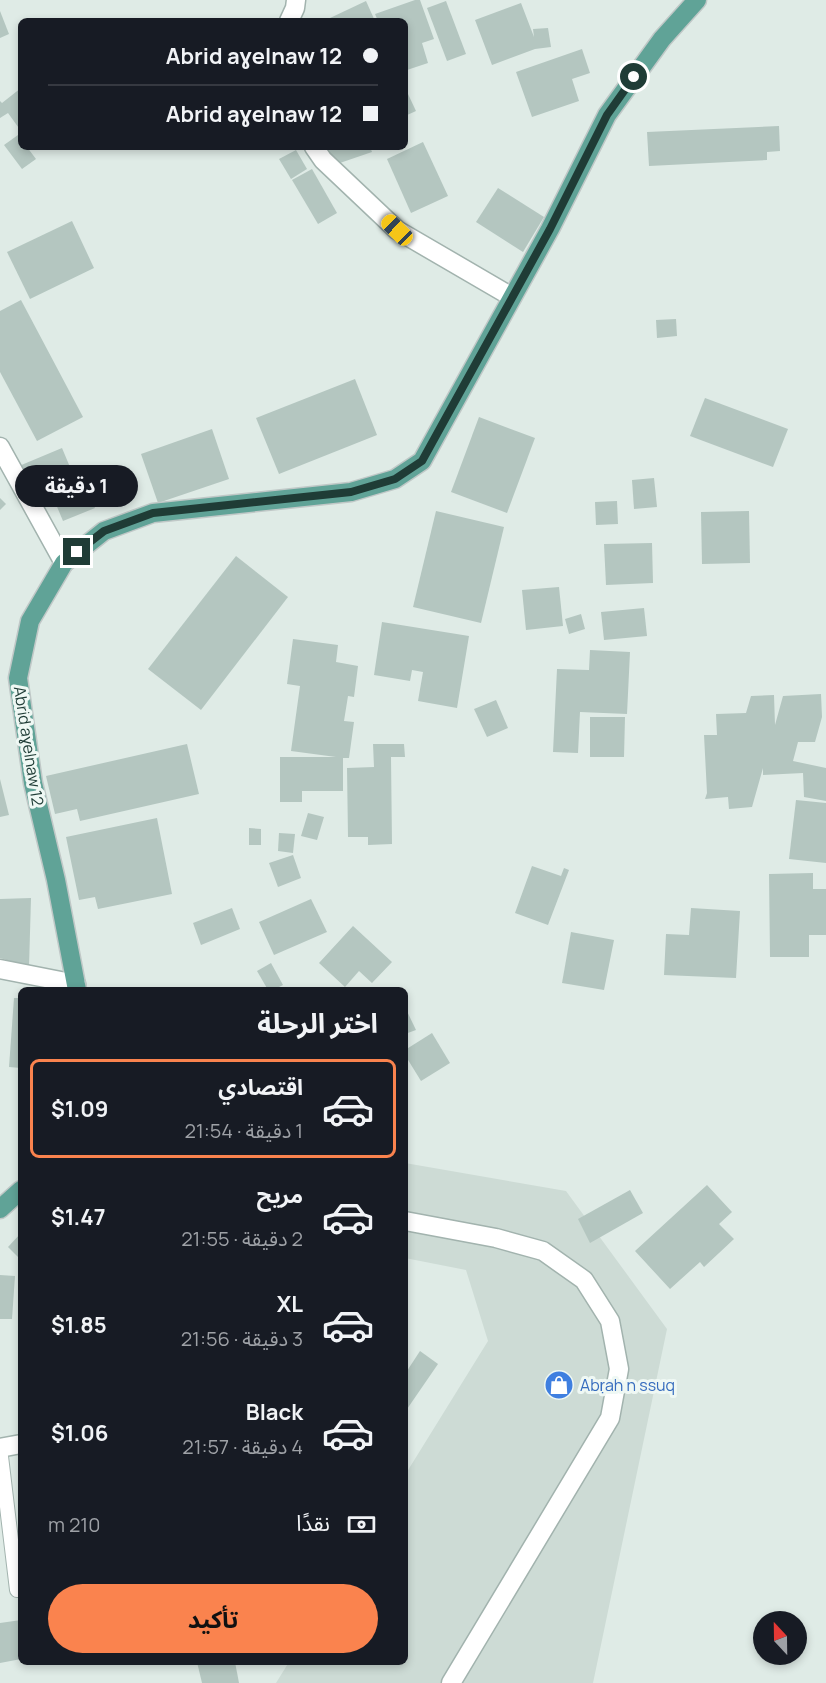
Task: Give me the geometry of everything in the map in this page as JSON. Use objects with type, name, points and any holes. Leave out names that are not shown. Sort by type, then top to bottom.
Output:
[{"type":"main road","name":"Abrid aɣelnaw 12","points":[[77,987],[56,880],[33,783],[18,678],[30,621],[64,562],[104,531],[153,513],[351,492],[395,479],[422,461],[550,229],[607,115],[662,39],[697,0]]},
{"type":"main road","points":[[0,1209],[18,1193]]},
{"type":"street","points":[[290,18],[296,0]]},
{"type":"street","points":[[316,150],[322,160],[397,230],[512,297]]},
{"type":"street","points":[[0,447],[64,562]]},
{"type":"street","points":[[0,969],[77,987]]},
{"type":"street","points":[[408,1222],[496,1238],[543,1251],[584,1280],[610,1321],[619,1369],[610,1418],[450,1683]]},
{"type":"street","points":[[0,1448],[18,1445]]},
{"type":"lane","points":[[0,1448],[17,1590]]},
{"type":"shaded area","name":"Abṛah n ssuq","points":[[408,1164],[566,1191],[667,1329],[593,1683],[276,1683],[287,1665],[408,1665],[408,1470],[488,1341],[466,1270],[408,1259]]},
{"type":"building","points":[[420,0],[434,39],[422,43],[428,63],[408,70],[408,18],[377,18],[375,14]]},
{"type":"building","points":[[366,1],[374,18],[330,18]]},
{"type":"building","points":[[446,1],[466,54],[447,61],[427,8]]},
{"type":"building","points":[[521,3],[534,37],[533,29],[548,28],[551,47],[535,49],[492,65],[475,20]]},
{"type":"building","points":[[0,11],[9,34],[0,38]]},
{"type":"building","points":[[582,49],[590,73],[572,79],[579,101],[532,117],[516,72]]},
{"type":"building","points":[[18,90],[18,127],[8,113],[0,118],[0,101],[2,103]]},
{"type":"building","points":[[408,94],[416,111],[408,115]]},
{"type":"building","points":[[779,126],[780,151],[767,152],[767,160],[649,166],[647,132]]},
{"type":"building","points":[[18,135],[18,150],[29,150],[36,159],[22,169],[4,145]]},
{"type":"building","points":[[423,142],[448,196],[411,213],[387,159]]},
{"type":"building","points":[[296,150],[307,169],[291,179],[279,159]]},
{"type":"building","points":[[329,150],[371,150],[372,152],[334,165]]},
{"type":"building","points":[[312,169],[337,213],[318,224],[292,180]]},
{"type":"building","points":[[498,188],[544,217],[523,252],[476,222]]},
{"type":"building","points":[[72,221],[94,268],[30,299],[7,252]]},
{"type":"building","points":[[21,300],[83,417],[37,441],[0,372],[0,311]]},
{"type":"building","points":[[676,319],[677,336],[657,338],[656,320]]},
{"type":"building","points":[[355,379],[377,435],[279,474],[256,418]]},
{"type":"building","points":[[705,398],[788,429],[773,467],[690,436]]},
{"type":"building","points":[[479,417],[535,438],[507,513],[451,492]]},
{"type":"building","points":[[212,429],[229,479],[158,503],[141,454]]},
{"type":"building","points":[[62,448],[75,479],[82,476],[95,508],[63,521],[50,490],[32,497],[19,466]]},
{"type":"building","points":[[654,478],[657,507],[634,509],[632,480]]},
{"type":"building","points":[[0,498],[6,504],[0,510]]},
{"type":"building","points":[[617,501],[618,524],[596,525],[595,502]]},
{"type":"building","points":[[436,511],[504,527],[481,623],[413,607]]},
{"type":"building","points":[[749,511],[750,563],[702,564],[701,512]]},
{"type":"building","points":[[652,543],[653,583],[606,585],[604,544]]},
{"type":"building","points":[[236,556],[288,597],[201,710],[148,669]]},
{"type":"building","points":[[559,587],[563,626],[526,630],[522,590]]},
{"type":"building","points":[[644,608],[647,636],[604,640],[601,612]]},
{"type":"building","points":[[581,614],[585,629],[569,634],[565,619]]},
{"type":"building","points":[[382,622],[469,636],[457,708],[418,701],[423,672],[412,670],[410,681],[374,675]]},
{"type":"building","points":[[293,639],[338,645],[336,662],[358,666],[354,697],[348,696],[344,721],[354,722],[349,758],[343,758],[343,791],[302,791],[302,802],[280,802],[280,757],[336,757],[291,751],[300,686],[287,684]]},
{"type":"building","points":[[590,650],[630,652],[627,714],[580,712],[578,753],[553,752],[557,669],[589,670]]},
{"type":"building","points":[[821,694],[822,717],[815,742],[798,742],[793,761],[826,768],[826,801],[804,797],[803,773],[763,775],[763,768],[752,807],[729,809],[728,797],[705,799],[707,793],[704,735],[717,735],[716,714],[746,713],[751,696],[774,695],[775,725],[783,696]]},
{"type":"building","points":[[496,700],[508,728],[487,737],[474,709]]},
{"type":"building","points":[[590,717],[625,717],[624,757],[590,757]]},
{"type":"building","points":[[187,744],[199,794],[80,821],[77,809],[55,814],[46,776]]},
{"type":"building","points":[[373,744],[404,744],[405,757],[391,757],[392,844],[368,845],[368,837],[348,837],[347,768],[374,767]]},
{"type":"building","points":[[0,779],[9,815],[0,817]]},
{"type":"building","points":[[796,800],[826,803],[826,863],[789,859]]},
{"type":"building","points":[[308,813],[324,817],[317,840],[301,836]]},
{"type":"building","points":[[157,818],[172,894],[98,909],[95,897],[79,900],[66,837]]},
{"type":"building","points":[[249,828],[261,829],[261,845],[249,845]]},
{"type":"building","points":[[279,833],[295,834],[293,853],[278,851]]},
{"type":"building","points":[[293,855],[301,878],[278,887],[269,863]]},
{"type":"building","points":[[532,866],[561,876],[564,868],[569,870],[548,925],[515,913]]},
{"type":"building","points":[[813,873],[813,889],[826,889],[826,935],[809,935],[809,957],[770,957],[769,874]]},
{"type":"building","points":[[31,898],[29,967],[0,958],[0,899]]},
{"type":"building","points":[[311,899],[327,932],[274,955],[259,922]]},
{"type":"building","points":[[232,908],[240,929],[201,945],[193,923]]},
{"type":"building","points":[[691,908],[740,911],[736,978],[664,975],[666,934],[689,935]]},
{"type":"building","points":[[353,926],[392,962],[372,983],[359,971],[345,987],[319,963]]},
{"type":"building","points":[[571,932],[614,940],[604,990],[562,983]]},
{"type":"building","points":[[271,963],[283,985],[266,987],[257,971]]},
{"type":"building","points":[[14,998],[18,998],[18,1068],[9,1067]]},
{"type":"building","points":[[408,1013],[416,1030],[408,1033]]},
{"type":"building","points":[[432,1033],[450,1063],[421,1081],[408,1060],[408,1048]]},
{"type":"building","points":[[707,1185],[732,1212],[719,1224],[734,1239],[704,1267],[700,1262],[670,1289],[635,1251]]},
{"type":"building","points":[[630,1190],[643,1213],[590,1243],[578,1219]]},
{"type":"building","points":[[18,1236],[18,1257],[8,1247]]},
{"type":"building","points":[[0,1275],[15,1276],[12,1319],[0,1319]]},
{"type":"building","points":[[420,1351],[438,1364],[408,1408],[408,1369]]},
{"type":"building","points":[[18,1620],[18,1660],[0,1663],[0,1623]]},
{"type":"building","points":[[198,1665],[236,1665],[239,1683],[202,1683]]},
{"type":"place","name":"Abṛah n ssuq","points":[[559,1385]]},
{"type":"route","points":[[77,552],[104,531],[153,513],[351,492],[395,479],[422,461],[550,229],[607,115],[634,77]]}]
